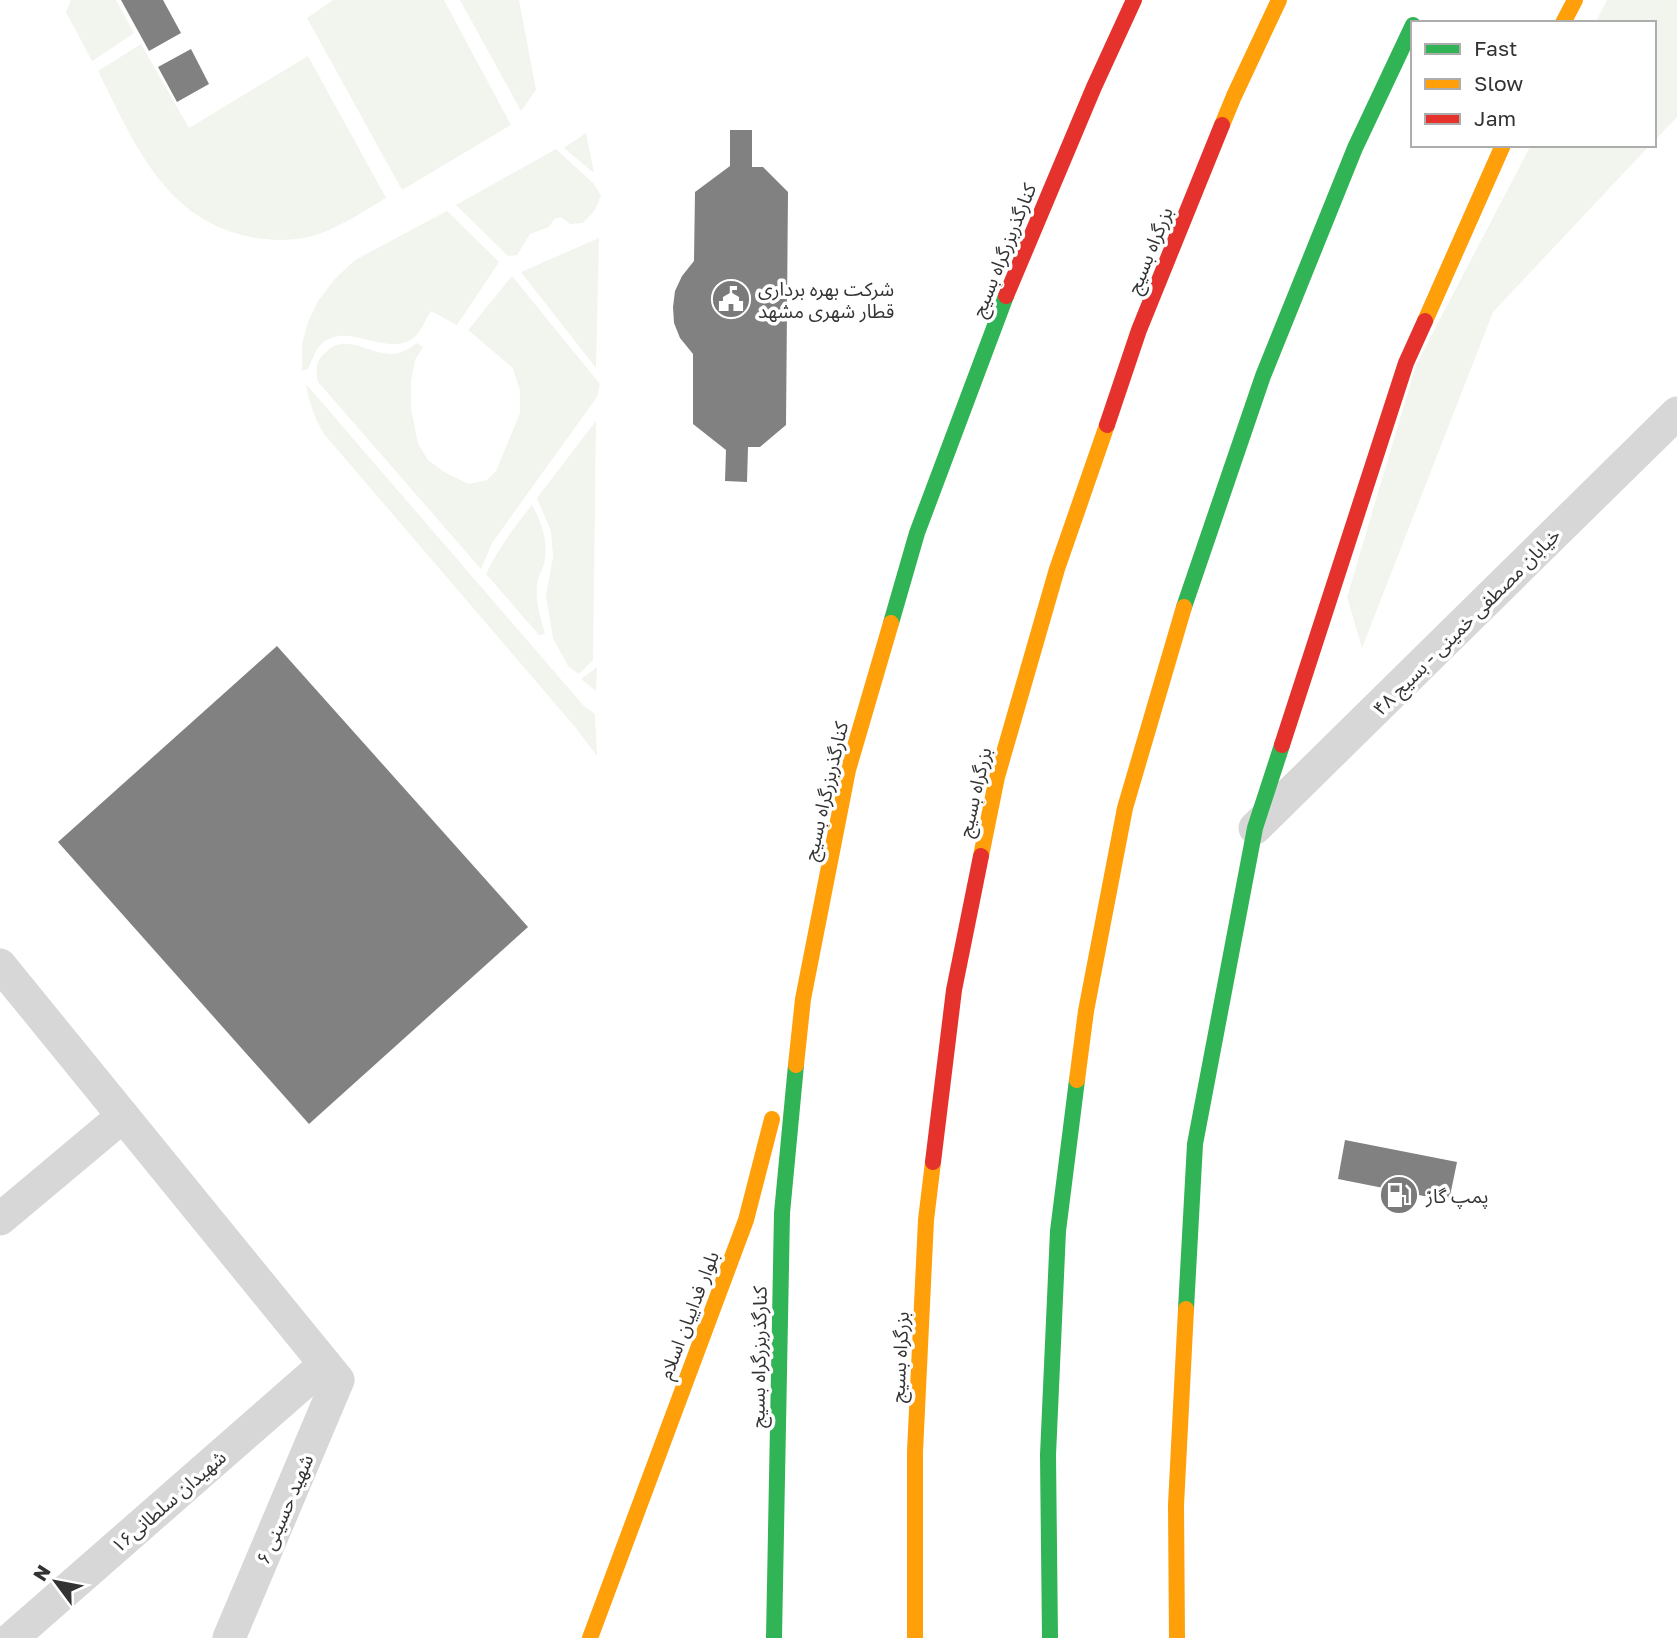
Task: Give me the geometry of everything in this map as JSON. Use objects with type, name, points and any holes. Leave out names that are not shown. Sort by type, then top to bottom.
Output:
[{"type":"main road","name":"کنارگذربزرگراه بسیج","points":[[774,1638],[782,1213],[803,999],[848,771],[917,533],[1008,291],[1134,0]]},
{"type":"main road","name":"بزرگراه بسیج","points":[[915,1638],[915,1452],[926,1220],[954,990],[997,777],[1057,569],[1139,330],[1234,96],[1279,0]]},
{"type":"main road","points":[[1564,21],[1575,0]]},
{"type":"main road","points":[[1051,1638],[1048,1455],[1058,1231],[1086,1011],[1125,808],[1184,608],[1263,376],[1356,148],[1411,29]]},
{"type":"main road","points":[[1177,1638],[1176,1505],[1195,1144],[1255,828],[1406,363],[1502,147]]},
{"type":"main road","name":"بلوار فداییان اسلام","points":[[590,1638],[746,1220],[803,999]]},
{"type":"street","name":"خیابان مصطفی خمینی - بسیج ۴۸","points":[[1255,828],[1677,413]]},
{"type":"street","points":[[0,965],[332,1372]]},
{"type":"street","points":[[0,1219],[123,1116]]},
{"type":"street","name":"شهیدان سلطانی۱۶","points":[[12,1638],[332,1372]]},
{"type":"street","name":"شهید حسینی ۶","points":[[229,1638],[332,1372]]},
{"type":"shaded area","points":[[71,0],[116,0],[134,33],[92,61],[66,12]]},
{"type":"shaded area","points":[[333,0],[444,0],[511,125],[402,190],[307,18]]},
{"type":"shaded area","points":[[460,0],[519,0],[536,90],[521,111]]},
{"type":"shaded area","points":[[1607,0],[1677,0],[1677,117],[1656,139],[1656,21],[1596,21]]},
{"type":"shaded area","points":[[141,44],[189,128],[308,56],[386,198],[329,230],[294,239],[251,237],[221,228],[195,214],[174,196],[155,174],[139,150],[98,71]]},
{"type":"shaded area","points":[[586,133],[594,173],[564,148]]},
{"type":"shaded area","points":[[1530,147],[1648,147],[1493,312],[1362,648],[1347,597],[1416,365]]},
{"type":"shaded area","points":[[556,149],[594,184],[601,196],[595,210],[583,223],[570,224],[561,217],[554,219],[549,227],[530,234],[517,255],[508,256],[456,205]]},
{"type":"shaded area","points":[[447,211],[499,262],[457,325],[431,311],[415,336],[402,343],[335,337],[322,343],[308,369],[302,371],[302,344],[308,322],[318,301],[335,279],[355,260]]},
{"type":"shaded area","points":[[599,238],[596,368],[521,272]]},
{"type":"shaded area","points":[[512,276],[600,384],[597,397],[492,543],[481,569],[318,382],[317,369],[320,359],[334,346],[350,344],[393,354],[417,343],[423,347],[415,360],[411,381],[411,408],[418,444],[428,460],[446,473],[469,484],[487,480],[496,471],[520,413],[520,391],[513,368],[468,330]]},
{"type":"shaded area","points":[[306,384],[583,705],[595,714],[597,756],[324,434],[312,409]]},
{"type":"shaded area","points":[[596,421],[593,660],[579,674],[568,666],[553,638],[546,596],[553,557],[551,531],[537,498]]},
{"type":"shaded area","points":[[532,505],[542,526],[546,548],[537,591],[545,634],[539,635],[486,574],[507,538]]},
{"type":"shaded area","points":[[597,667],[596,691],[581,679]]},
{"type":"building","points":[[121,0],[163,0],[181,33],[149,51]]},
{"type":"building","points":[[191,49],[209,84],[177,102],[158,67]]},
{"type":"building","name":"شرکت بهره برداری قطار شهری مشهد","points":[[730,130],[752,130],[752,167],[763,167],[788,192],[786,425],[760,447],[748,447],[747,482],[725,481],[726,450],[693,424],[693,354],[680,338],[674,323],[673,307],[675,291],[682,276],[694,261],[695,192],[730,166]]},
{"type":"building","points":[[277,646],[528,927],[309,1124],[58,842]]},
{"type":"building","points":[[1345,1140],[1457,1162],[1449,1201],[1338,1179]]},
{"type":"traffic: fast","points":[[1184,607],[1263,376],[1355,148],[1411,29]]},
{"type":"traffic: fast","points":[[891,623],[917,533],[1006,296]]},
{"type":"traffic: fast","points":[[1186,1309],[1195,1144],[1255,828],[1282,745]]},
{"type":"traffic: fast","points":[[774,1638],[782,1213],[796,1065]]},
{"type":"traffic: fast","points":[[1050,1638],[1048,1455],[1058,1231],[1077,1080]]},
{"type":"traffic: slow","points":[[1222,125],[1279,0]]},
{"type":"traffic: slow","points":[[1564,21],[1575,0]]},
{"type":"traffic: slow","points":[[1425,321],[1502,147]]},
{"type":"traffic: slow","points":[[981,856],[997,777],[1057,569],[1107,425]]},
{"type":"traffic: slow","points":[[1077,1080],[1086,1011],[1125,808],[1184,607]]},
{"type":"traffic: slow","points":[[796,1065],[803,999],[848,770],[891,623]]},
{"type":"traffic: slow","points":[[590,1638],[746,1220],[772,1119]]},
{"type":"traffic: slow","points":[[915,1638],[915,1452],[926,1220],[933,1162]]},
{"type":"traffic: slow","points":[[1177,1638],[1176,1505],[1186,1309]]},
{"type":"traffic: jam","points":[[1006,296],[1094,87],[1134,0]]},
{"type":"traffic: jam","points":[[1107,425],[1139,330],[1222,125]]},
{"type":"traffic: jam","points":[[1282,745],[1406,363],[1425,321]]},
{"type":"traffic: jam","points":[[933,1162],[954,990],[981,856]]},
{"type":"place","name":"شرکت بهره برداری قطار شهری مشهد","points":[[731,299]]},
{"type":"place","name":"پمپ گاز","points":[[1399,1195]]}]
